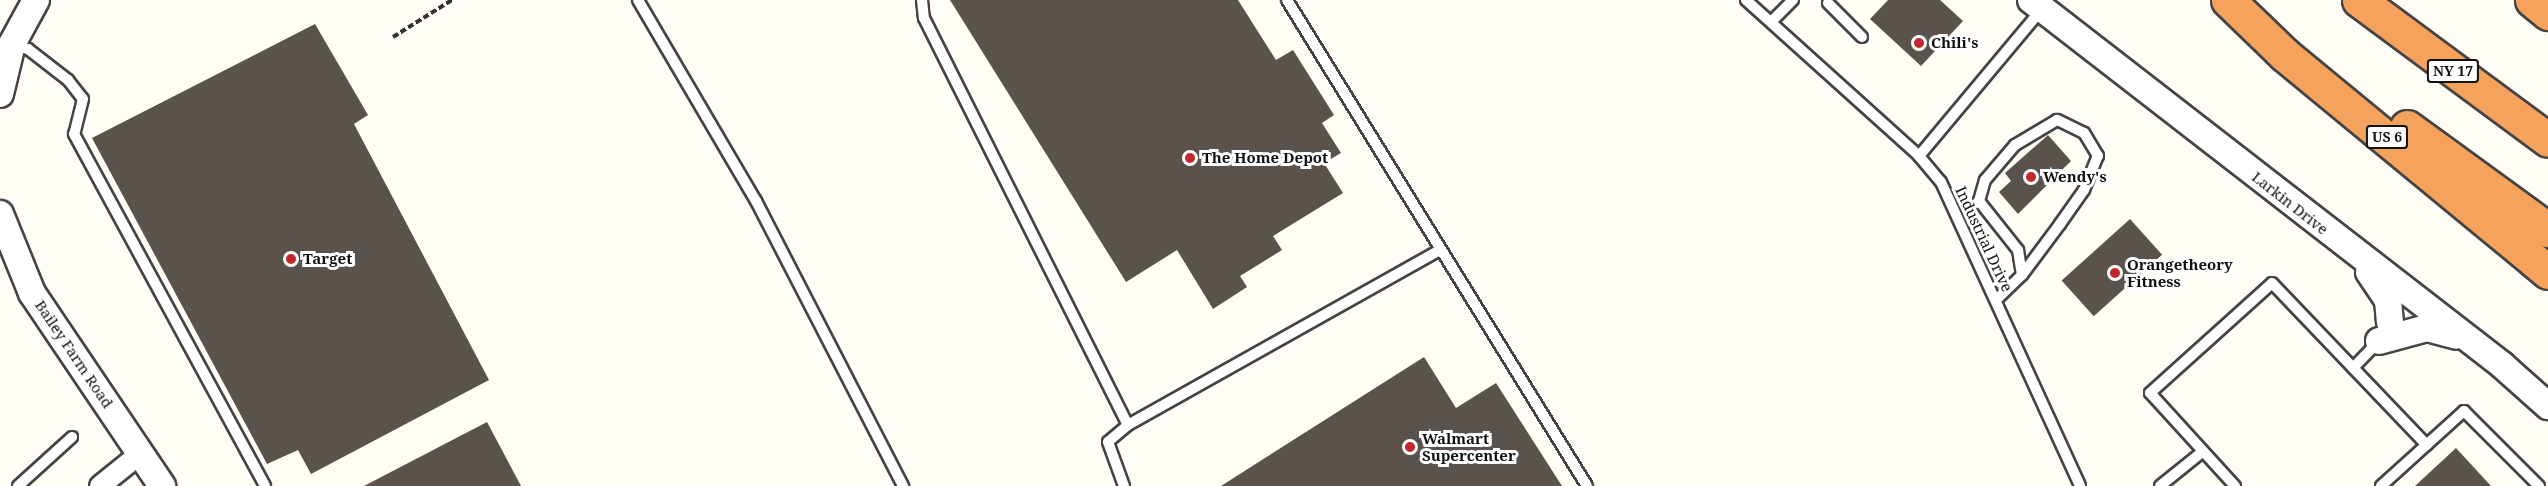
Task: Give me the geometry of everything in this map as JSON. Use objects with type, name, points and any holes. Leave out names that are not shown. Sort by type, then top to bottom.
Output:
[{"type":"highway","name":"US 6","points":[[2228,0],[2285,55],[2548,272]]},
{"type":"highway","points":[[2242,0],[2548,230]]},
{"type":"highway","name":"NY 17","points":[[2359,0],[2548,140]]},
{"type":"highway","points":[[2532,0],[2548,13]]},
{"type":"street","points":[[0,94],[6,43],[36,0]]},
{"type":"street","name":"Larkin Drive","points":[[2037,4],[2471,342],[2548,406]]},
{"type":"street","name":"Bailey Farm Road","points":[[0,214],[32,293],[161,486]]},
{"type":"street","points":[[2352,251],[2383,287],[2384,331]]},
{"type":"street","points":[[2384,331],[2414,305],[2431,311]]},
{"type":"street","points":[[2384,331],[2427,328],[2471,342]]},
{"type":"street","points":[[100,486],[141,453]]},
{"type":"lane","points":[[638,0],[756,201],[903,486]]},
{"type":"lane","points":[[921,0],[924,18],[1128,425]]},
{"type":"lane","points":[[1287,0],[1587,486]]},
{"type":"lane","name":"Industrial Drive","points":[[1746,0],[1919,156],[1948,195],[2080,486]]},
{"type":"lane","points":[[1770,22],[1793,0]]},
{"type":"lane","points":[[1828,1],[1862,37]]},
{"type":"lane","points":[[1919,156],[2037,4]]},
{"type":"lane","points":[[6,43],[28,49],[68,80],[83,99],[74,134],[265,486]]},
{"type":"lane","points":[[1996,300],[2022,275],[2084,190],[2098,156],[2084,133],[2057,120],[2015,145],[1985,180],[1979,201],[2018,250],[2022,275]]},
{"type":"lane","points":[[1124,486],[1108,442],[1128,425],[1440,250]]},
{"type":"lane","points":[[2235,486],[2150,393],[2272,283],[2427,445]]},
{"type":"lane","points":[[2353,368],[2384,331]]},
{"type":"lane","points":[[2381,486],[2464,411],[2539,486]]},
{"type":"lane","points":[[18,486],[72,437]]},
{"type":"lane","points":[[2160,486],[2202,452]]},
{"type":"path","points":[[393,37],[452,0]]},
{"type":"building","name":"The Home Depot","points":[[950,0],[1238,0],[1276,60],[1293,50],[1334,115],[1322,123],[1341,153],[1324,163],[1343,193],[1273,236],[1282,250],[1240,276],[1247,287],[1213,309],[1177,250],[1126,282]]},
{"type":"building","name":"Chili's","points":[[1888,0],[1940,0],[1963,21],[1921,66],[1870,19]]},
{"type":"building","name":"Target","points":[[315,24],[368,115],[354,124],[489,380],[311,474],[298,450],[267,464],[92,138]]},
{"type":"building","name":"Wendy's","points":[[2048,135],[2071,161],[2018,214],[1999,192],[2011,181],[2005,173]]},
{"type":"building","points":[[2130,219],[2162,255],[2094,316],[2062,281]]},
{"type":"building","name":"Walmart Supercenter","points":[[1424,357],[1456,408],[1496,383],[1562,486],[1221,486]]},
{"type":"building","points":[[487,422],[521,486],[364,486]]},
{"type":"building","points":[[2456,448],[2491,486],[2415,486]]},
{"type":"place","name":"Chili's","points":[[1919,43]]},
{"type":"place","name":"The Home Depot","points":[[1190,158]]},
{"type":"place","name":"Wendy's","points":[[2031,177]]},
{"type":"place","name":"Target","points":[[291,259]]},
{"type":"place","name":"Orangetheory Fitness","points":[[2115,273]]},
{"type":"place","name":"Walmart Supercenter","points":[[1410,447]]}]
